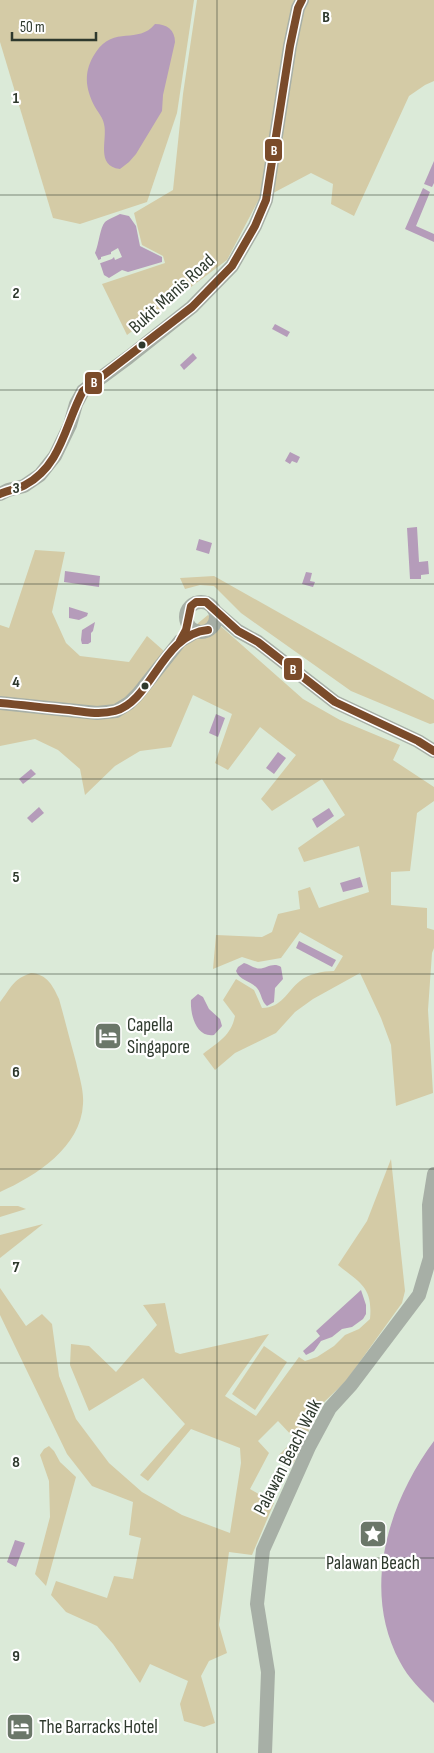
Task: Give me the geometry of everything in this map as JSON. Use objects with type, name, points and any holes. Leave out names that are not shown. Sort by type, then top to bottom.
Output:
[{"type":"street","name":"Bukit Manis Road","points":[[2,491],[24,486],[40,475],[55,456],[70,425],[76,404],[83,390],[129,357],[192,307],[232,266],[266,200],[290,46],[298,8],[302,0]]},
{"type":"street","points":[[238,631],[198,627],[187,612],[192,604],[197,602],[210,605],[238,631],[258,642],[335,702],[418,741],[434,752]]},
{"type":"street","points":[[0,703],[97,713],[116,711],[129,703],[138,694],[180,642],[198,627],[216,621],[216,612]]},
{"type":"street","points":[[418,741],[434,744]]},
{"type":"street","name":"Palawan Beach Walk","points":[[265,1753],[268,1672],[257,1604],[264,1550],[309,1447],[330,1408],[351,1385],[419,1295],[430,1258],[429,1205],[434,1174]]},
{"type":"shaded area","points":[[0,0],[194,0],[177,113],[147,202],[80,224],[53,218],[0,42]]},
{"type":"shaded area","points":[[197,0],[434,0],[434,81],[409,96],[354,216],[331,204],[333,184],[311,173],[258,201],[227,260],[127,335],[102,284],[165,263],[163,256],[142,245],[134,213],[173,190],[183,94]]},
{"type":"shaded area","points":[[155,24],[170,28],[175,38],[163,95],[162,111],[136,154],[129,162],[120,169],[112,167],[105,157],[105,130],[102,117],[95,107],[87,86],[89,66],[96,52],[110,39],[141,33]]},
{"type":"shaded area","points":[[434,161],[434,183],[432,187],[424,184]]},
{"type":"shaded area","points":[[423,188],[430,192],[416,226],[434,234],[434,242],[405,229]]},
{"type":"shaded area","points":[[120,214],[129,216],[136,226],[140,246],[162,257],[162,262],[128,272],[122,270],[109,278],[104,275],[95,253],[103,224]]},
{"type":"shaded area","points":[[275,324],[290,332],[287,337],[272,329]]},
{"type":"shaded area","points":[[193,353],[197,358],[184,370],[180,365]]},
{"type":"shaded area","points":[[290,452],[300,457],[297,463],[292,461],[290,464],[285,461]]},
{"type":"shaded area","points":[[417,527],[419,562],[428,561],[429,574],[421,575],[421,579],[410,579],[407,528]]},
{"type":"shaded area","points":[[199,539],[212,543],[209,554],[196,550]]},
{"type":"shaded area","points":[[35,550],[65,552],[52,612],[66,643],[80,656],[129,662],[147,636],[164,651],[208,615],[303,699],[340,720],[400,745],[393,760],[434,787],[434,801],[417,813],[410,871],[391,872],[391,905],[427,908],[427,928],[434,930],[428,1010],[433,1093],[396,1106],[391,1045],[360,973],[313,999],[295,1012],[276,1033],[235,1053],[215,1070],[203,1054],[227,1034],[233,1023],[235,1016],[223,1000],[236,979],[254,990],[262,1008],[269,1007],[284,998],[295,985],[307,976],[334,971],[343,956],[300,932],[281,958],[258,962],[242,957],[213,969],[216,935],[262,937],[272,932],[278,914],[300,909],[298,891],[310,887],[319,908],[369,892],[359,846],[304,862],[298,848],[345,815],[322,779],[272,811],[261,799],[296,755],[260,727],[228,770],[215,763],[232,714],[193,695],[171,747],[140,751],[115,766],[85,795],[80,769],[58,750],[35,739],[0,746],[0,625],[9,628]]},
{"type":"shaded area","points":[[65,571],[100,576],[99,587],[64,582]]},
{"type":"shaded area","points":[[306,572],[312,573],[310,581],[315,582],[313,587],[302,584]]},
{"type":"shaded area","points":[[214,576],[434,700],[434,723],[430,724],[351,691],[241,613],[214,586],[200,585],[185,589],[180,578]]},
{"type":"shaded area","points":[[69,607],[88,613],[87,616],[79,620],[69,618]]},
{"type":"shaded area","points":[[95,622],[91,633],[91,642],[82,644],[82,630]]},
{"type":"shaded area","points":[[216,714],[225,718],[218,737],[209,733]]},
{"type":"shaded area","points":[[278,752],[286,758],[274,774],[266,768]]},
{"type":"shaded area","points":[[31,769],[36,774],[23,784],[19,779]]},
{"type":"shaded area","points":[[39,807],[44,813],[32,823],[27,818]]},
{"type":"shaded area","points":[[329,808],[334,816],[317,828],[312,819]]},
{"type":"shaded area","points":[[360,877],[363,887],[343,892],[340,883]]},
{"type":"shaded area","points":[[299,941],[336,960],[332,967],[296,948]]},
{"type":"shaded area","points":[[244,963],[259,969],[274,965],[281,967],[283,979],[275,988],[274,1002],[267,1006],[257,988],[238,974],[236,971],[238,967]]},
{"type":"shaded area","points":[[31,973],[45,978],[52,985],[59,999],[81,1083],[83,1104],[74,1134],[65,1147],[28,1178],[0,1192],[0,1002],[16,981]]},
{"type":"shaded area","points":[[198,994],[203,997],[209,1009],[220,1019],[222,1026],[214,1035],[203,1033],[195,1024],[191,1000]]},
{"type":"shaded area","points":[[391,1159],[405,1291],[402,1303],[346,1381],[321,1405],[293,1464],[279,1455],[295,1439],[278,1421],[258,1441],[269,1453],[250,1489],[274,1503],[252,1555],[229,1552],[219,1625],[227,1653],[209,1661],[201,1676],[215,1723],[204,1727],[184,1721],[180,1704],[188,1681],[150,1664],[140,1683],[113,1644],[97,1626],[66,1612],[51,1595],[56,1581],[107,1598],[114,1576],[133,1579],[141,1538],[129,1535],[133,1502],[92,1486],[67,1454],[0,1315],[0,1288],[26,1326],[42,1314],[52,1324],[59,1376],[76,1419],[109,1463],[142,1492],[182,1515],[230,1533],[241,1463],[240,1448],[191,1429],[148,1481],[140,1475],[185,1424],[143,1378],[89,1411],[70,1365],[71,1344],[89,1346],[116,1372],[157,1325],[143,1305],[165,1303],[175,1352],[180,1354],[269,1334],[225,1396],[256,1416],[299,1357],[305,1361],[317,1357],[334,1346],[345,1335],[359,1329],[370,1319],[367,1293],[359,1282],[338,1265],[367,1221]]},
{"type":"shaded area","points":[[0,1206],[18,1206],[26,1209],[0,1217]]},
{"type":"shaded area","points":[[43,1224],[0,1258],[0,1235]]},
{"type":"shaded area","points":[[361,1290],[366,1305],[366,1314],[363,1319],[352,1327],[342,1329],[332,1337],[321,1341],[314,1351],[306,1355],[303,1351],[320,1336],[316,1331]]},
{"type":"shaded area","points":[[264,1346],[287,1362],[255,1410],[232,1394]]},
{"type":"shaded area","points":[[434,1441],[434,1703],[403,1668],[388,1634],[382,1606],[381,1577],[385,1548],[393,1519],[418,1465]]},
{"type":"shaded area","points":[[49,1446],[60,1462],[76,1477],[46,1586],[35,1574],[50,1517],[49,1481],[40,1455]]},
{"type":"shaded area","points":[[15,1540],[25,1543],[16,1567],[7,1562]]},
{"type":"pier","points":[[118,248],[122,257],[115,260],[114,257],[98,264],[96,261],[101,259],[101,257],[111,254],[111,252]]},
{"type":"transit line","name":"B","points":[[0,494],[25,485],[47,467],[61,443],[83,391],[192,307],[232,266],[255,226],[266,200],[290,46],[298,8],[302,0]]},
{"type":"transit line","name":"B","points":[[180,641],[186,630],[191,606],[196,602],[206,602],[238,631],[258,642],[335,702],[418,741],[434,751]]},
{"type":"transit line","name":"B","points":[[0,703],[92,713],[115,711],[128,705],[139,695],[179,643],[192,634],[208,630]]},
{"type":"place","name":"Capella Singapore","points":[[108,1036]]},
{"type":"place","name":"Palawan Beach","points":[[373,1534]]},
{"type":"place","name":"The Barracks Hotel","points":[[20,1727]]}]
